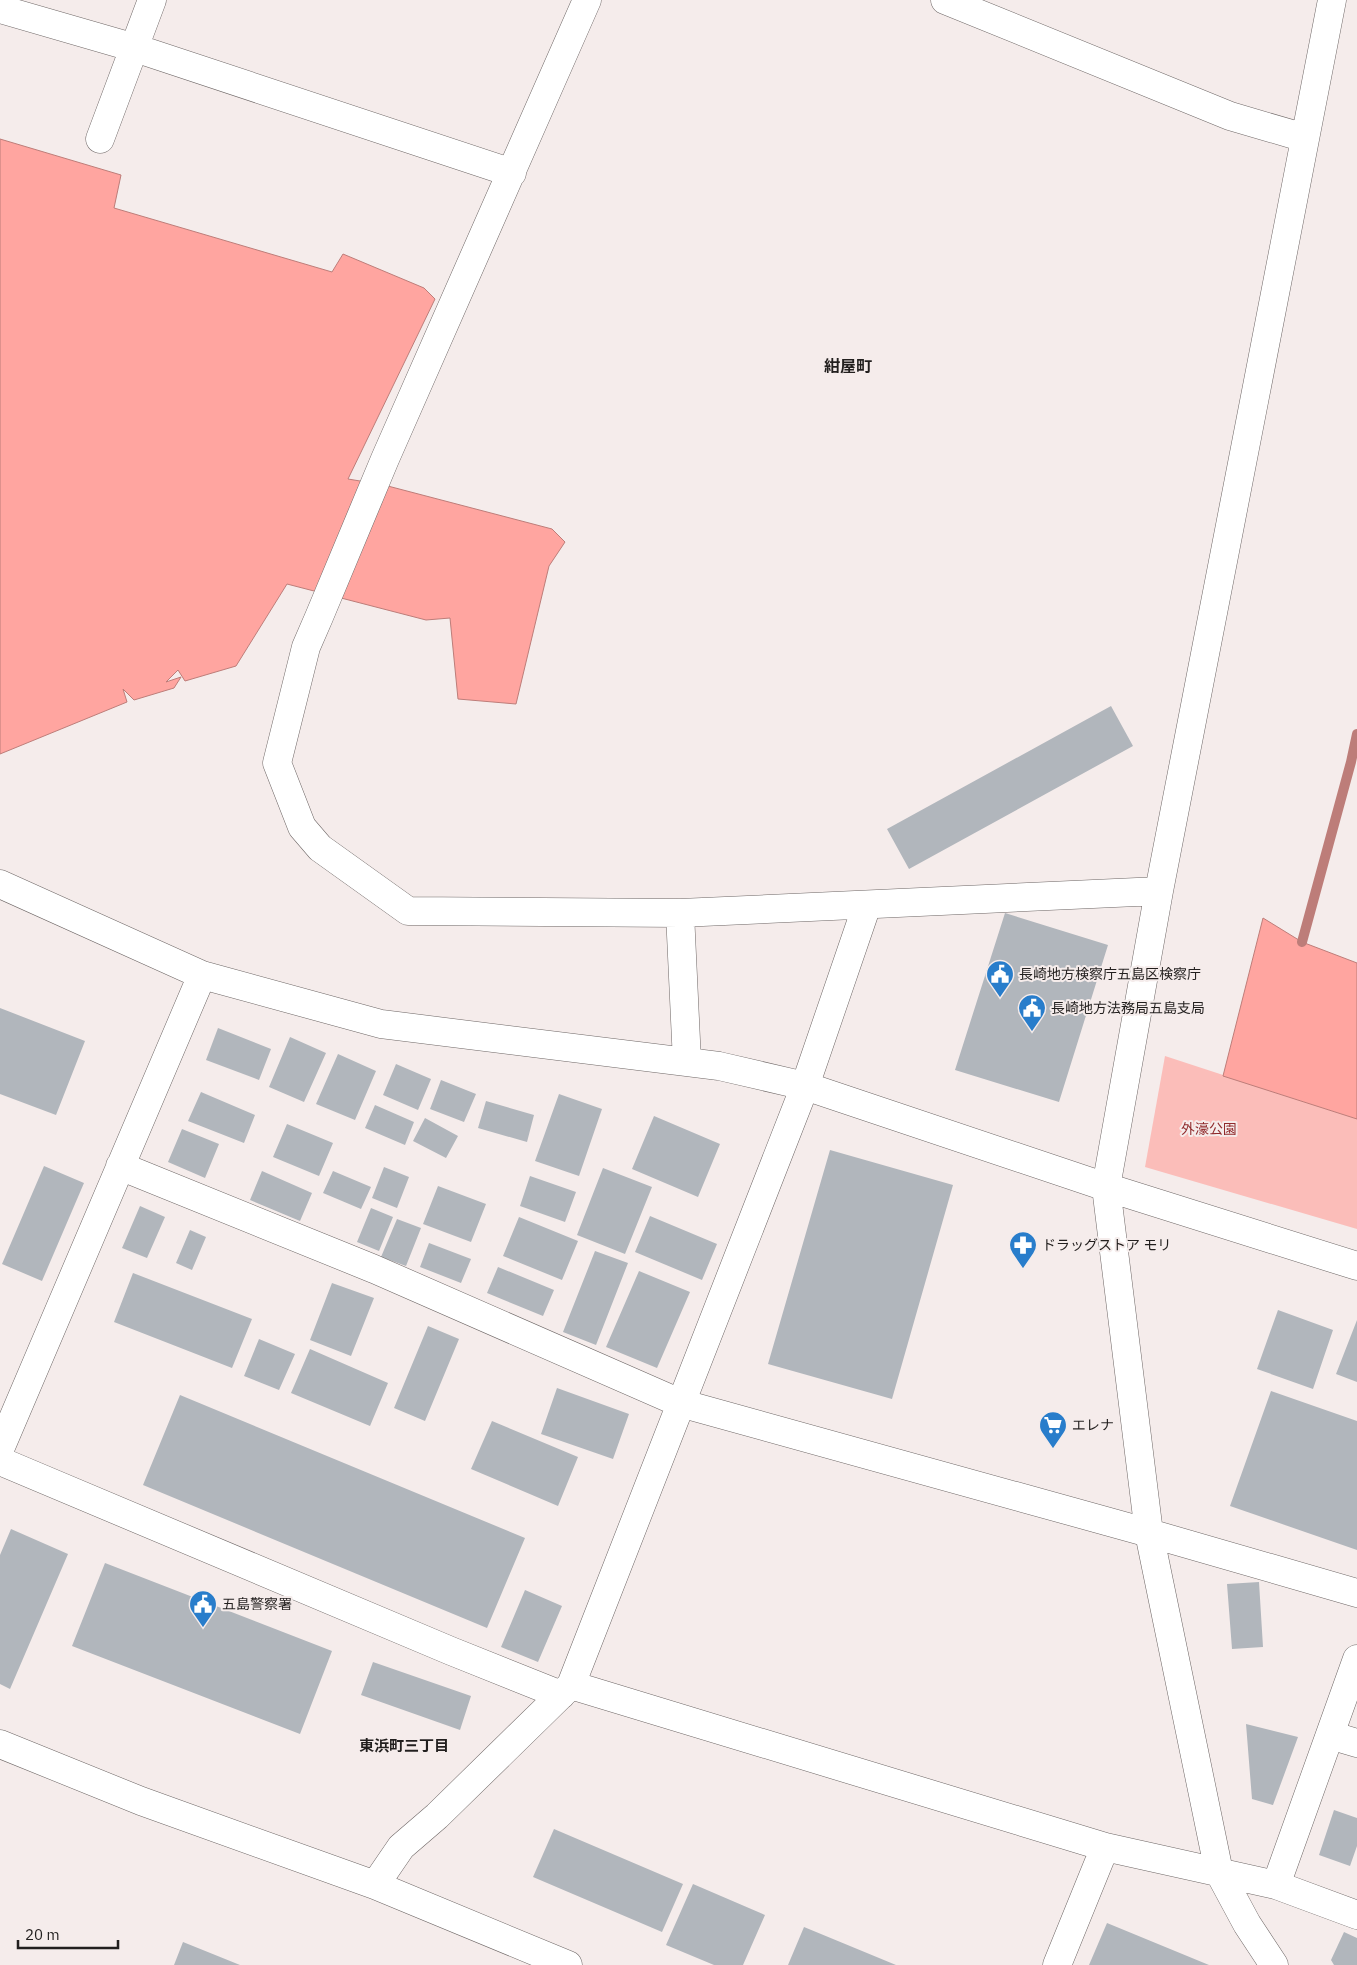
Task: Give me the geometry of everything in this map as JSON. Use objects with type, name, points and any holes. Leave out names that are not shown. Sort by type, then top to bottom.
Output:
[{"type":"street","points":[[100,138],[152,0]]},
{"type":"street","points":[[587,0],[384,459],[306,647],[277,763],[302,827],[320,848],[408,911],[680,913],[1159,891]]},
{"type":"street","points":[[945,0],[1230,116],[1305,138]]},
{"type":"street","points":[[1274,1965],[1248,1924],[1220,1872],[1149,1533],[1106,1187],[1159,891],[1332,0]]},
{"type":"street","points":[[0,9],[135,48],[512,173]]},
{"type":"street","points":[[0,884],[202,975],[381,1024],[719,1066],[805,1086],[1106,1187],[1357,1266]]},
{"type":"street","points":[[375,1884],[400,1847],[444,1809],[566,1690],[805,1086],[867,905]]},
{"type":"street","points":[[680,913],[687,1062]]},
{"type":"street","points":[[0,1449],[202,975]]},
{"type":"street","points":[[120,1166],[374,1270],[680,1403],[1149,1533],[1357,1593]]},
{"type":"street","points":[[0,1460],[451,1651],[566,1690],[1105,1847],[1276,1885],[1357,1914]]},
{"type":"street","points":[[1276,1885],[1357,1659]]},
{"type":"street","points":[[1330,1735],[1357,1743]]},
{"type":"street","points":[[0,1744],[141,1801],[375,1884],[568,1965]]},
{"type":"street","points":[[1057,1965],[1105,1847]]},
{"type":"green space","name":"外濠公園","points":[[1165,1056],[1357,1119],[1357,1229],[1145,1167]]},
{"type":"shaded area","points":[[0,139],[121,175],[114,208],[332,272],[343,254],[424,288],[435,299],[348,479],[384,485],[552,529],[565,542],[549,566],[516,704],[458,699],[450,618],[426,620],[287,584],[236,666],[185,681],[178,670],[166,682],[181,677],[174,688],[134,700],[123,689],[127,702],[0,754]]},
{"type":"shaded area","points":[[1263,918],[1302,942],[1357,963],[1357,1119],[1223,1076]]},
{"type":"building","points":[[1111,706],[1133,746],[909,869],[887,829]]},
{"type":"building","points":[[1005,913],[1108,945],[1059,1102],[955,1070]]},
{"type":"building","points":[[0,1008],[85,1041],[56,1115],[0,1094]]},
{"type":"building","points":[[218,1028],[271,1049],[259,1080],[206,1060]]},
{"type":"building","points":[[290,1037],[326,1053],[304,1102],[269,1087]]},
{"type":"building","points":[[338,1054],[376,1071],[355,1120],[316,1104]]},
{"type":"building","points":[[396,1064],[431,1079],[418,1110],[383,1095]]},
{"type":"building","points":[[441,1080],[476,1094],[464,1122],[430,1109]]},
{"type":"building","points":[[201,1092],[255,1115],[244,1143],[188,1121]]},
{"type":"building","points":[[559,1094],[602,1109],[579,1176],[535,1161]]},
{"type":"building","points":[[486,1101],[534,1115],[527,1142],[478,1128]]},
{"type":"building","points":[[375,1105],[414,1122],[405,1145],[365,1128]]},
{"type":"building","points":[[654,1116],[720,1144],[698,1197],[632,1169]]},
{"type":"building","points":[[425,1118],[458,1136],[446,1158],[413,1141]]},
{"type":"building","points":[[287,1124],[333,1143],[319,1176],[273,1157]]},
{"type":"building","points":[[182,1129],[219,1144],[205,1178],[168,1162]]},
{"type":"building","points":[[830,1150],[953,1185],[892,1399],[768,1364]]},
{"type":"building","points":[[44,1166],[84,1183],[42,1281],[2,1264]]},
{"type":"building","points":[[384,1167],[409,1177],[397,1208],[372,1198]]},
{"type":"building","points":[[603,1168],[652,1187],[625,1254],[577,1235]]},
{"type":"building","points":[[262,1171],[312,1193],[300,1221],[250,1200]]},
{"type":"building","points":[[333,1171],[371,1187],[361,1209],[323,1193]]},
{"type":"building","points":[[530,1176],[576,1192],[565,1222],[520,1206]]},
{"type":"building","points":[[438,1186],[486,1204],[471,1242],[423,1224]]},
{"type":"building","points":[[140,1206],[165,1217],[147,1258],[122,1248]]},
{"type":"building","points":[[371,1208],[393,1217],[379,1251],[357,1242]]},
{"type":"building","points":[[650,1216],[717,1244],[702,1280],[635,1252]]},
{"type":"building","points":[[519,1217],[578,1241],[562,1280],[503,1256]]},
{"type":"building","points":[[397,1219],[421,1228],[406,1266],[381,1257]]},
{"type":"building","points":[[190,1230],[206,1237],[192,1270],[176,1263]]},
{"type":"building","points":[[429,1243],[471,1259],[461,1283],[420,1267]]},
{"type":"building","points":[[595,1251],[628,1263],[596,1345],[563,1332]]},
{"type":"building","points":[[498,1267],[554,1290],[543,1316],[487,1293]]},
{"type":"building","points":[[639,1271],[690,1292],[657,1368],[606,1347]]},
{"type":"building","points":[[133,1273],[252,1319],[232,1368],[114,1322]]},
{"type":"building","points":[[332,1283],[374,1298],[351,1356],[310,1340]]},
{"type":"building","points":[[1278,1310],[1333,1330],[1313,1389],[1257,1369]]},
{"type":"building","points":[[1357,1320],[1357,1382],[1336,1374]]},
{"type":"building","points":[[428,1326],[459,1339],[425,1421],[394,1408]]},
{"type":"building","points":[[259,1339],[295,1354],[279,1390],[244,1376]]},
{"type":"building","points":[[310,1349],[388,1383],[370,1426],[291,1393]]},
{"type":"building","points":[[557,1388],[629,1414],[613,1459],[541,1434]]},
{"type":"building","points":[[1271,1391],[1357,1421],[1357,1550],[1230,1506]]},
{"type":"building","points":[[180,1395],[525,1538],[487,1628],[143,1485]]},
{"type":"building","points":[[492,1421],[578,1457],[558,1506],[471,1469]]},
{"type":"building","points":[[11,1529],[68,1554],[10,1689],[0,1684],[0,1555]]},
{"type":"building","points":[[105,1563],[332,1651],[300,1734],[72,1646]]},
{"type":"building","points":[[1259,1582],[1263,1647],[1232,1649],[1227,1584]]},
{"type":"building","points":[[525,1590],[562,1606],[538,1662],[501,1647]]},
{"type":"building","points":[[373,1662],[471,1696],[460,1730],[361,1695]]},
{"type":"building","points":[[1246,1724],[1298,1737],[1273,1805],[1252,1799]]},
{"type":"building","points":[[1334,1810],[1357,1818],[1357,1846],[1350,1866],[1319,1855]]},
{"type":"building","points":[[554,1829],[683,1884],[662,1932],[533,1877]]},
{"type":"building","points":[[693,1884],[765,1915],[743,1965],[714,1965],[666,1945]]},
{"type":"building","points":[[1107,1923],[1209,1965],[1089,1965]]},
{"type":"building","points":[[804,1927],[896,1965],[788,1965]]},
{"type":"building","points":[[1344,1932],[1357,1938],[1357,1965],[1334,1965],[1331,1960]]},
{"type":"building","points":[[183,1942],[240,1965],[174,1965]]},
{"type":"waterway","points":[[1302,942],[1357,734]]},
{"type":"place","name":"長崎地方検察庁五島区検察庁","points":[[1000,998]]},
{"type":"place","name":"長崎地方法務局五島支局","points":[[1032,1032]]},
{"type":"place","name":"ドラッグストア モリ","points":[[1023,1269]]},
{"type":"place","name":"エレナ","points":[[1053,1449]]},
{"type":"place","name":"五島警察署","points":[[203,1628]]},
{"type":"district","name":"紺屋町","points":[[848,366]]},
{"type":"district","name":"東浜町三丁目","points":[[404,1746]]}]
